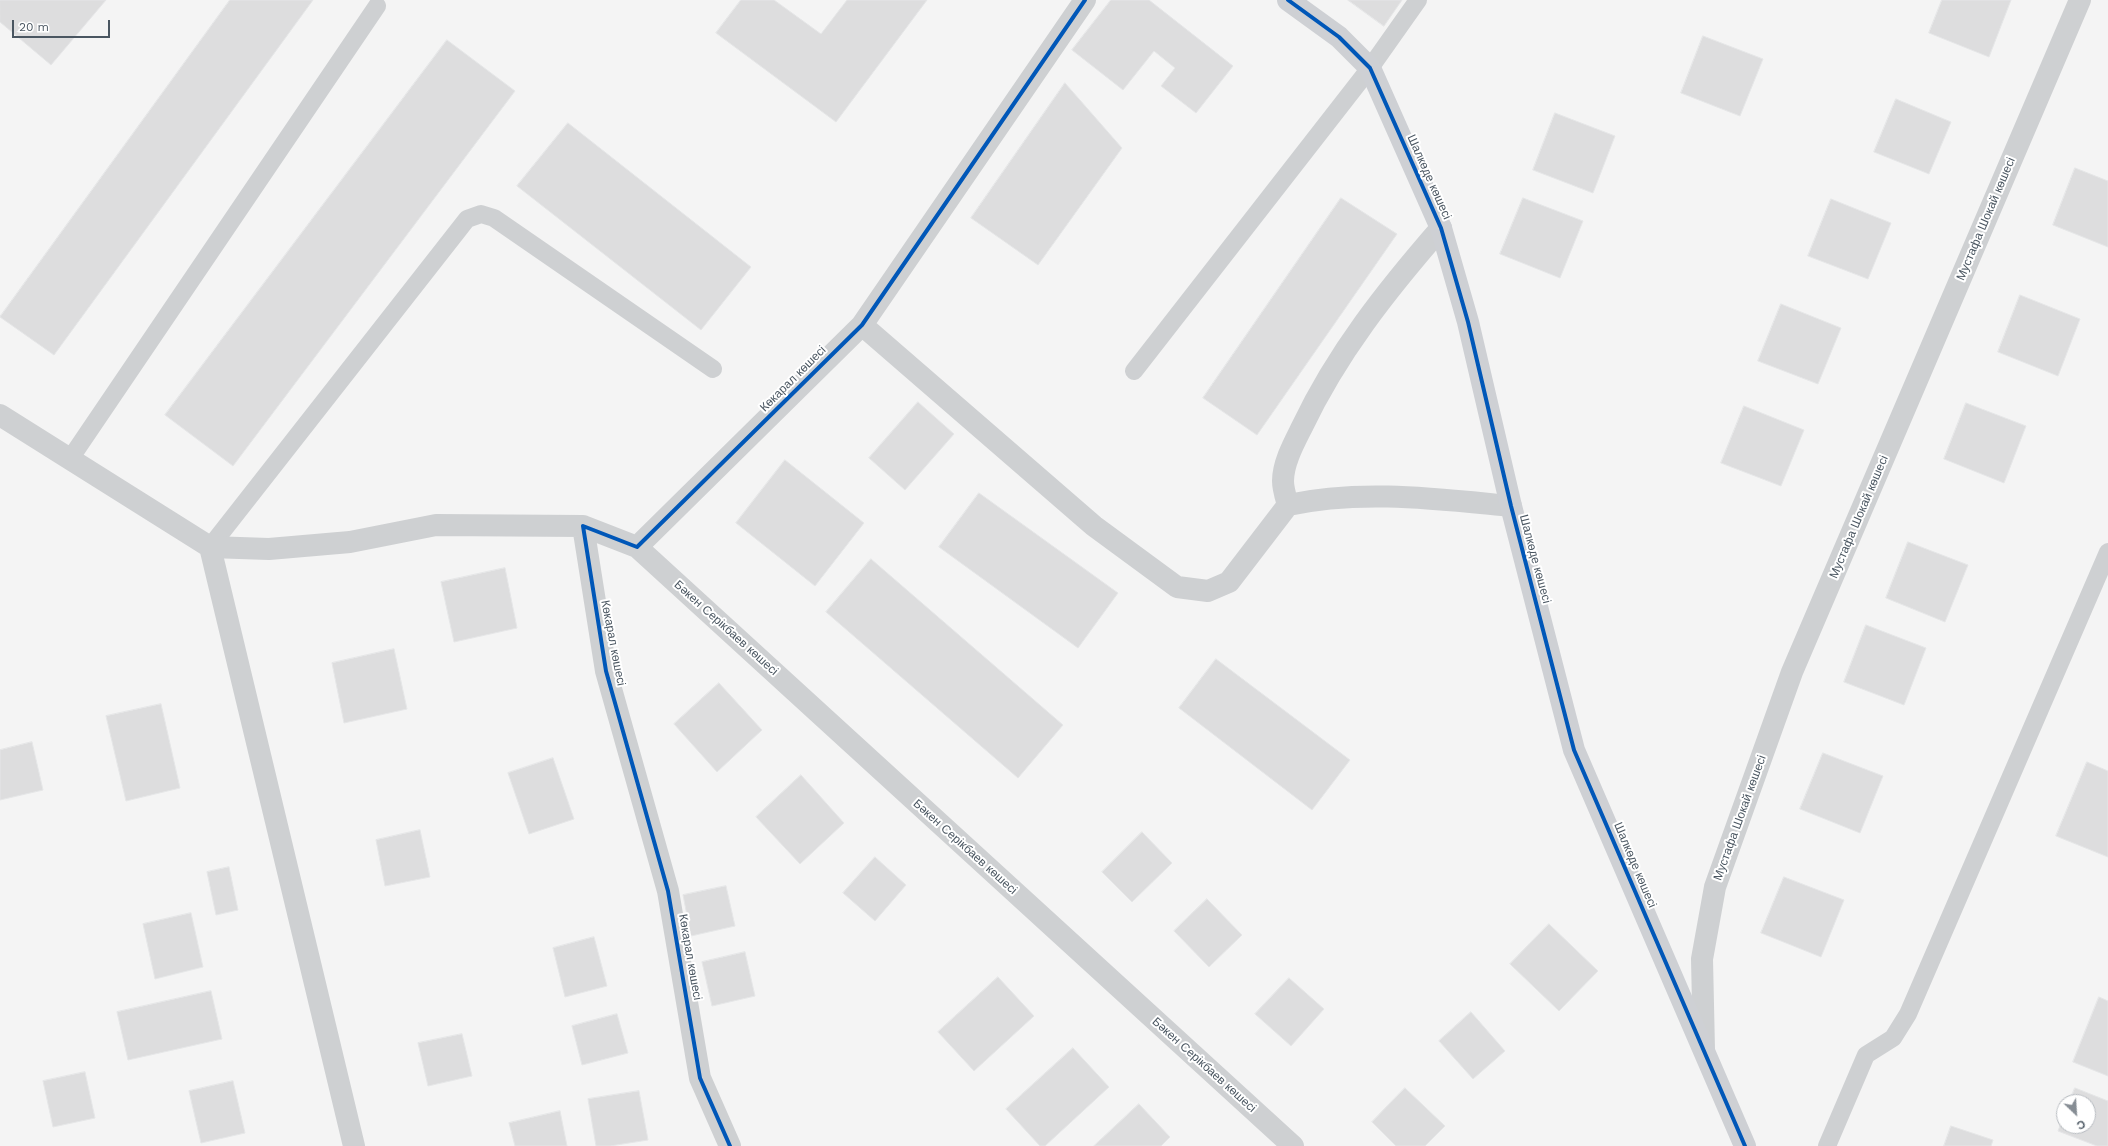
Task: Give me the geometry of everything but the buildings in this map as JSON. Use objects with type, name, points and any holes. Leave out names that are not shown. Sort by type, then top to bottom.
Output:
[{"type":"street","name":"Көкарал көшесі","points":[[637,547],[862,325],[1085,0]]},
{"type":"street","name":"Шалкөде көшесі","points":[[1288,0],[1339,37],[1370,68],[1441,228],[1468,322],[1511,506],[1574,750],[1745,1146]]},
{"type":"street","name":"Мустафа Шокай көшесі","points":[[1704,1050],[1702,958],[1717,879],[1792,672],[2080,0]]},
{"type":"street","points":[[1288,505],[1283,481],[1290,452],[1316,398],[1350,341],[1397,279],[1441,228]]},
{"type":"street","points":[[862,325],[1094,526],[1177,587],[1208,590],[1229,582],[1288,505],[1331,497],[1396,496],[1511,506]]},
{"type":"street","points":[[0,415],[210,547],[269,549],[350,542],[436,525],[583,526],[637,547]]},
{"type":"street","name":"Көкарал көшесі","points":[[583,526],[606,671],[668,891],[700,1078],[730,1146]]},
{"type":"street","points":[[210,547],[354,1146]]},
{"type":"street","name":"Бәкен Серікбаев көшесі","points":[[637,547],[1293,1146]]},
{"type":"lane","points":[[1134,371],[1370,68],[1418,0]]},
{"type":"lane","points":[[70,459],[377,6]]},
{"type":"lane","points":[[210,547],[467,219],[481,214],[494,218],[713,369]]},
{"type":"lane","points":[[1827,1146],[1866,1055],[1893,1038],[1908,1014],[2108,552]]},
{"type":"cycle path","points":[[730,1146],[700,1078],[668,891],[606,671],[583,526],[637,547],[862,325],[1085,0]]},
{"type":"cycle path","points":[[1288,0],[1339,37],[1370,68],[1441,228],[1468,322],[1511,506],[1574,750],[1745,1146]]}]
